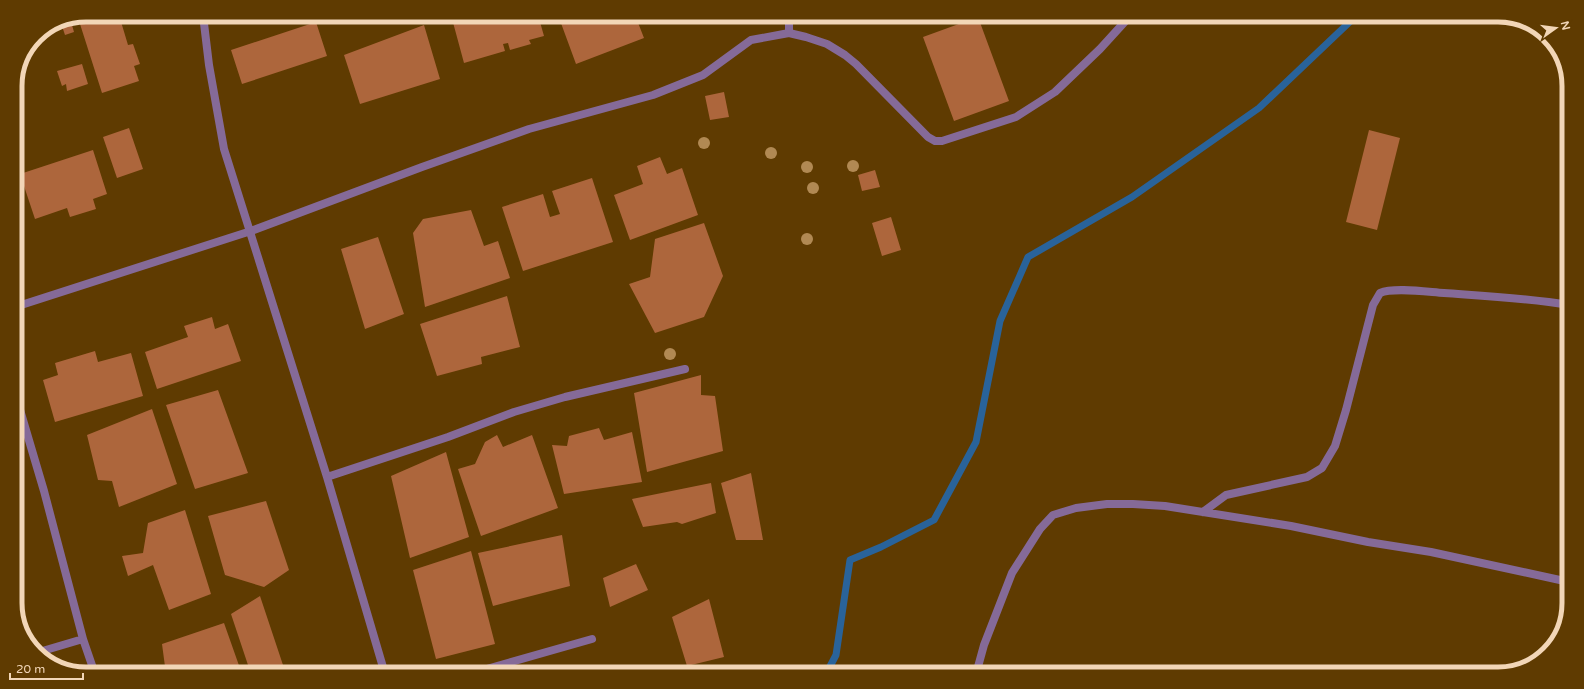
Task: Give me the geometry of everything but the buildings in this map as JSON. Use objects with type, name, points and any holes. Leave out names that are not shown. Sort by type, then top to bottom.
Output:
[{"type":"street","points":[[204,22],[209,65],[224,149],[327,477],[383,667]]},
{"type":"street","points":[[789,22],[789,34]]},
{"type":"street","points":[[22,305],[250,231],[529,129],[653,95],[703,75],[751,40],[789,34],[806,37],[827,44],[856,64],[928,137],[935,141],[942,141],[1016,117],[1055,92],[1100,49],[1125,22]]},
{"type":"street","points":[[1203,512],[1226,496],[1307,476],[1322,468],[1335,446],[1346,410],[1372,305],[1380,293],[1389,291],[1424,292],[1540,300],[1562,304]]},
{"type":"street","points":[[327,477],[448,437],[514,412],[565,397],[685,369]]},
{"type":"street","points":[[22,417],[44,491],[92,667]]},
{"type":"street","points":[[978,667],[984,645],[1012,573],[1040,529],[1053,516],[1076,508],[1107,504],[1165,506],[1291,526],[1368,542],[1430,552],[1562,580]]},
{"type":"street","points":[[44,651],[83,639]]},
{"type":"street","points":[[494,667],[592,639]]},
{"type":"waterway","points":[[830,667],[836,655],[850,560],[881,547],[934,520],[976,442],[1000,321],[1028,257],[1132,197],[1259,108],[1350,22]]}]
